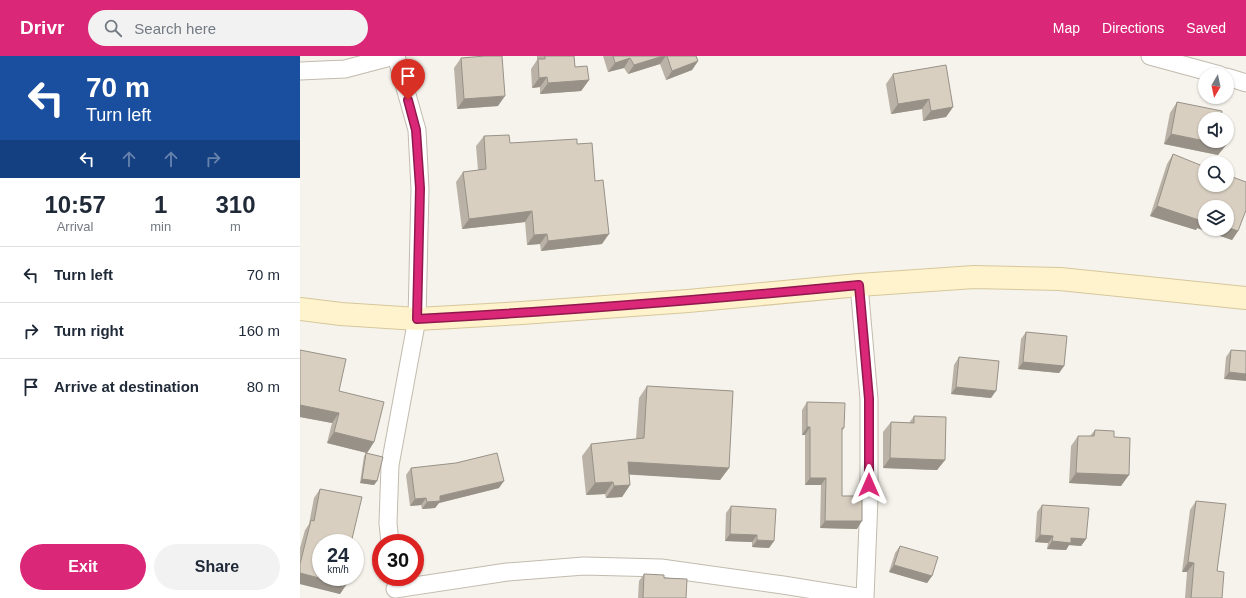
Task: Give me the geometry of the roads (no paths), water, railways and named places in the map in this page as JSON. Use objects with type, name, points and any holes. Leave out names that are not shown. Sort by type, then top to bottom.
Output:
[{"type":"street","points":[[300,70],[345,69],[394,56],[416,130],[420,188],[417,319],[390,465],[388,523],[389,534]]},
{"type":"street","points":[[1150,56],[1198,69]]},
{"type":"street","points":[[1234,79],[1246,83]]},
{"type":"street","points":[[300,308],[341,314],[417,319],[530,313],[688,301],[859,285],[974,277],[1060,279],[1246,298]]},
{"type":"street","points":[[395,588],[507,572],[584,566],[662,568],[783,584],[864,598],[869,499],[869,399],[859,285]]}]
